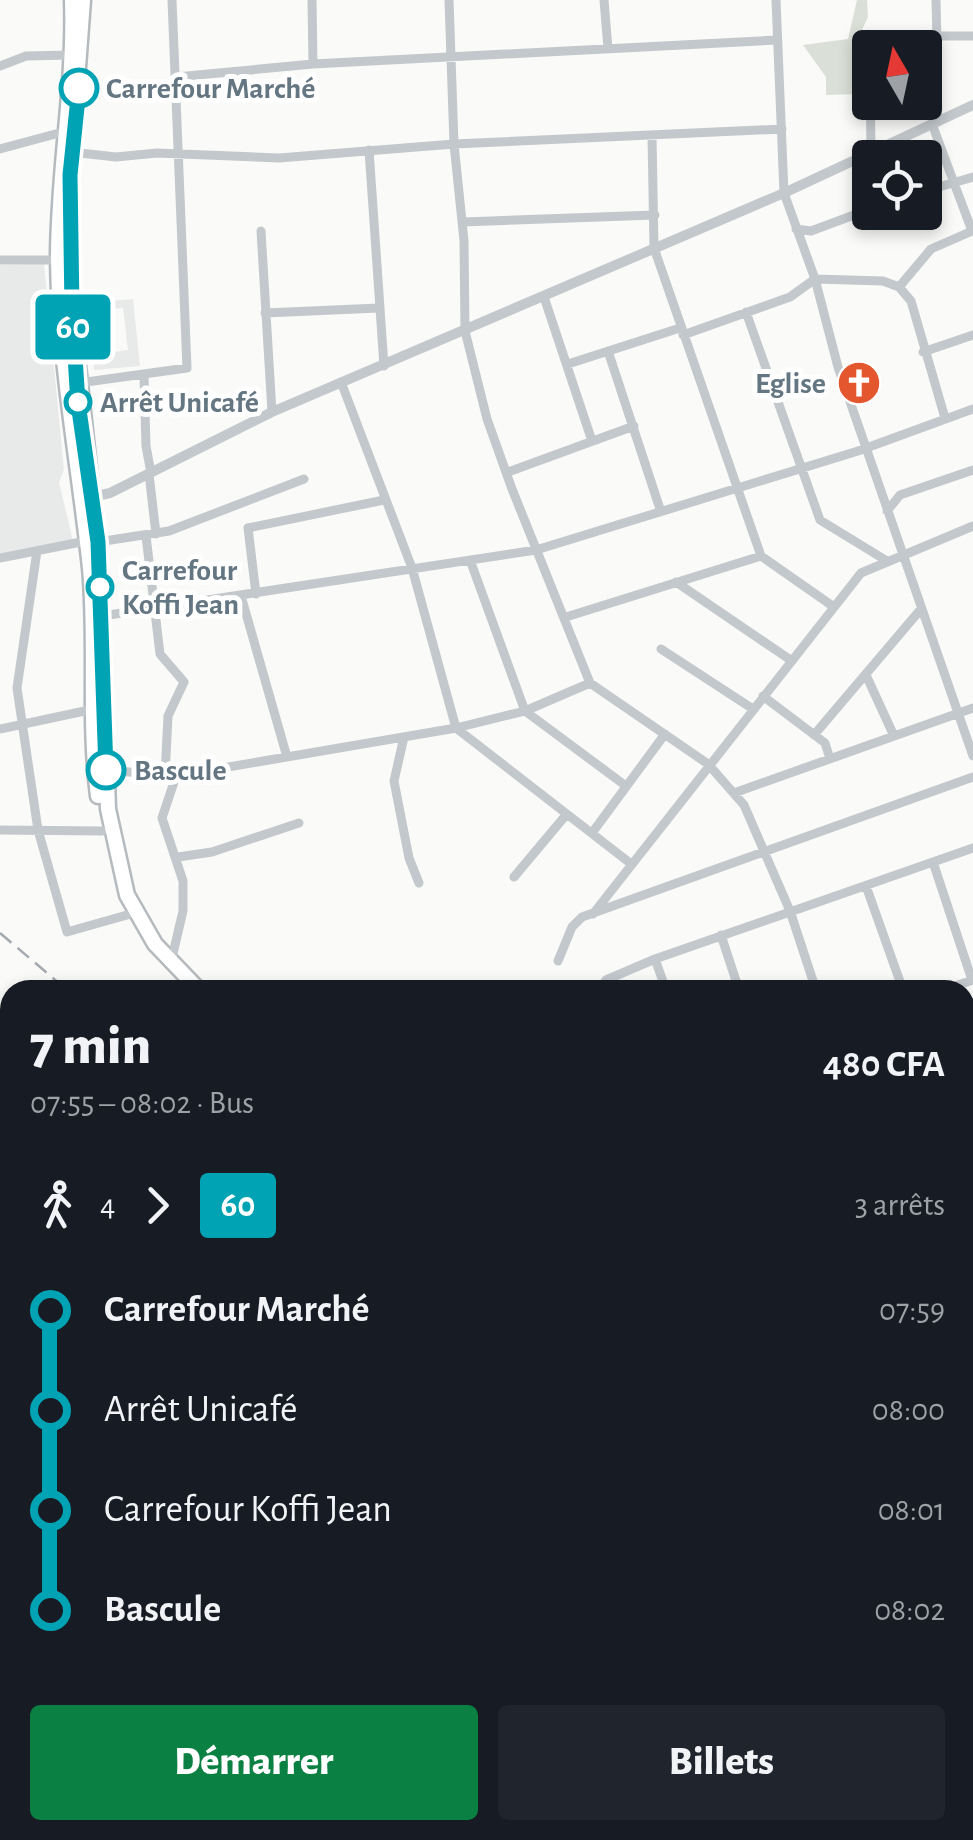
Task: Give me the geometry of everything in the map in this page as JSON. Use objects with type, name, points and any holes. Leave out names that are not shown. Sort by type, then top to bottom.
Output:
[{"type":"main road","points":[[72,0],[72,55],[62,132],[64,205],[86,498]]},
{"type":"main road","points":[[84,0],[58,260],[67,399],[102,616],[111,832],[121,879],[138,916],[188,980]]},
{"type":"main road","points":[[92,542],[94,709],[102,830],[114,882],[127,915],[159,964],[174,980]]},
{"type":"street","points":[[77,383],[183,371],[188,363],[172,0]]},
{"type":"street","points":[[312,0],[313,64]]},
{"type":"street","points":[[449,0],[448,58],[463,222],[464,332],[487,419],[590,684],[708,764],[750,815],[790,911],[813,980]]},
{"type":"street","points":[[604,0],[608,49]]},
{"type":"street","points":[[776,0],[784,193],[815,279],[838,367],[973,756]]},
{"type":"street","points":[[936,0],[937,30]]},
{"type":"street","points":[[942,36],[973,36]]},
{"type":"street","points":[[176,77],[313,64],[777,40]]},
{"type":"street","points":[[0,66],[38,54],[72,55]]},
{"type":"street","points":[[897,140],[973,105]]},
{"type":"street","points":[[899,288],[932,249],[973,231],[932,124]]},
{"type":"street","points":[[71,152],[279,158],[454,144],[782,129]]},
{"type":"street","points":[[0,149],[62,132]]},
{"type":"street","points":[[652,135],[654,248],[761,556],[834,607]]},
{"type":"street","points":[[369,150],[384,366]]},
{"type":"street","points":[[86,498],[150,473],[272,412],[852,161]]},
{"type":"street","points":[[942,186],[973,176]]},
{"type":"street","points":[[463,222],[654,215]]},
{"type":"street","points":[[796,229],[811,231],[852,216]]},
{"type":"street","points":[[261,231],[272,412]]},
{"type":"street","points":[[0,260],[58,260]]},
{"type":"street","points":[[568,364],[746,312],[798,293],[815,279],[861,278],[899,288],[910,301],[945,418]]},
{"type":"street","points":[[544,296],[592,441]]},
{"type":"street","points":[[265,313],[379,308]]},
{"type":"street","points":[[746,312],[800,470],[824,524],[887,561]]},
{"type":"street","points":[[923,352],[973,335]]},
{"type":"street","points":[[608,351],[660,509]]},
{"type":"street","points":[[144,376],[154,612],[164,664],[184,682],[168,716],[170,776],[162,818],[178,857],[184,903],[171,962]]},
{"type":"street","points":[[341,382],[412,568],[456,728],[630,863]]},
{"type":"street","points":[[102,616],[154,612],[536,550],[660,509],[800,470],[972,412]]},
{"type":"street","points":[[508,472],[634,426]]},
{"type":"street","points":[[887,511],[900,495],[972,471]]},
{"type":"street","points":[[0,558],[151,535],[304,479]]},
{"type":"street","points":[[256,594],[248,528],[384,500]]},
{"type":"street","points":[[594,914],[630,863],[861,572],[973,526]]},
{"type":"street","points":[[37,550],[17,668],[38,830],[67,932],[127,915]]},
{"type":"street","points":[[566,617],[761,556]]},
{"type":"street","points":[[470,560],[525,711],[626,786]]},
{"type":"street","points":[[676,582],[792,661]]},
{"type":"street","points":[[241,596],[287,757]]},
{"type":"street","points":[[814,735],[922,609]]},
{"type":"street","points":[[661,649],[753,709]]},
{"type":"street","points":[[866,674],[894,736]]},
{"type":"street","points":[[106,770],[170,776],[456,728],[525,711],[590,684]]},
{"type":"street","points":[[763,696],[825,743],[830,759]]},
{"type":"street","points":[[734,794],[973,708]]},
{"type":"street","points":[[0,729],[94,709]]},
{"type":"street","points":[[592,833],[665,734]]},
{"type":"street","points":[[404,737],[394,781],[409,858],[419,884]]},
{"type":"street","points":[[558,961],[572,927],[594,914],[973,777]]},
{"type":"street","points":[[514,877],[566,815]]},
{"type":"street","points":[[178,857],[212,852],[299,823]]},
{"type":"street","points":[[0,830],[102,830]]},
{"type":"street","points":[[606,980],[655,959],[973,848]]},
{"type":"street","points":[[933,862],[972,980]]},
{"type":"street","points":[[866,886],[899,980]]},
{"type":"street","points":[[722,936],[735,980]]},
{"type":"street","points":[[655,959],[662,980]]},
{"type":"shaded area","points":[[857,0],[867,0],[868,17],[862,30],[852,30],[852,94],[826,95],[826,77],[803,45],[848,39]]},
{"type":"shaded area","points":[[44,264],[64,470],[59,482],[73,541],[0,554],[0,265]]},
{"type":"shaded area","points":[[133,299],[140,366],[94,370],[93,355],[128,350],[123,308],[99,310],[98,302]]},
{"type":"railway","points":[[0,933],[55,980]]},
{"type":"bus line","name":"60","points":[[79,88],[70,175],[72,310],[78,403],[98,542],[106,770]]},
{"type":"place","name":"Carrefour Marché","points":[[79,88]]},
{"type":"place","name":"Eglise","points":[[859,383]]},
{"type":"place","name":"Arrêt Unicafé","points":[[78,402]]},
{"type":"place","name":"Carrefour Koffi Jean","points":[[100,587]]},
{"type":"place","name":"Bascule","points":[[106,770]]}]
